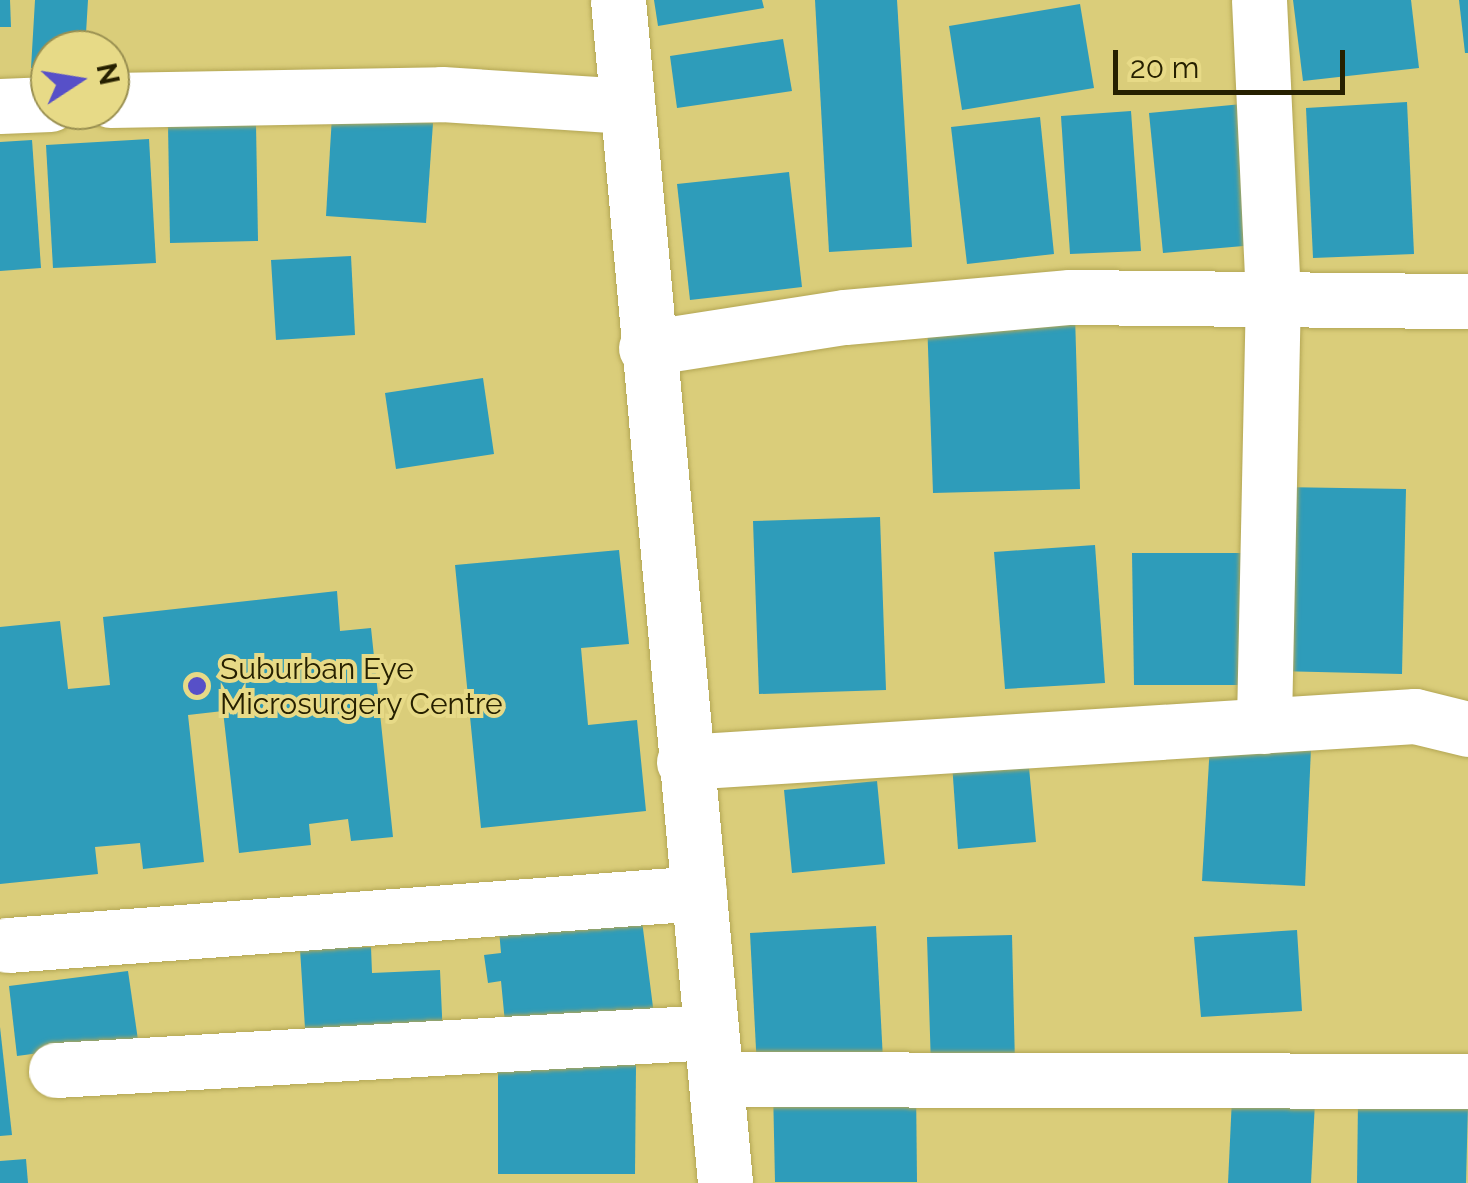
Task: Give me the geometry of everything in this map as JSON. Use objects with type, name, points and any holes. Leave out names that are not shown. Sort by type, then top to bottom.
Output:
[{"type":"street","points":[[618,0],[646,348],[725,1183]]},
{"type":"street","points":[[1259,0],[1273,292],[1264,726]]},
{"type":"street","points":[[130,100],[442,94],[627,106]]},
{"type":"street","points":[[0,106],[30,105]]},
{"type":"street","points":[[646,348],[864,315],[1273,292],[1468,300]]},
{"type":"street","points":[[684,762],[1415,716],[1468,729]]},
{"type":"street","points":[[8,945],[699,893]]},
{"type":"street","points":[[56,1070],[714,1055],[1468,1081]]},
{"type":"building","points":[[0,0],[10,0],[11,27],[0,27]]},
{"type":"building","points":[[35,0],[88,0],[86,30],[33,30]]},
{"type":"building","points":[[654,0],[762,0],[764,8],[658,26]]},
{"type":"building","points":[[815,0],[897,0],[912,247],[829,252]]},
{"type":"building","points":[[1293,0],[1411,0],[1419,68],[1303,81]]},
{"type":"building","points":[[1459,0],[1468,0],[1468,53],[1465,53]]},
{"type":"building","points":[[1080,4],[1094,88],[962,110],[949,26]]},
{"type":"building","points":[[783,39],[792,91],[677,108],[670,56]]},
{"type":"building","points":[[1407,102],[1414,254],[1313,258],[1306,108]]},
{"type":"building","points":[[1242,104],[1255,245],[1163,253],[1149,113]]},
{"type":"building","points":[[1131,111],[1141,251],[1070,254],[1061,116]]},
{"type":"building","points":[[332,116],[433,123],[426,223],[326,216]]},
{"type":"building","points":[[1040,117],[1054,254],[967,264],[951,127]]},
{"type":"building","points":[[168,124],[256,124],[258,241],[170,243]]},
{"type":"building","points":[[149,139],[156,263],[53,268],[46,145]]},
{"type":"building","points":[[32,140],[41,268],[0,271],[0,142]]},
{"type":"building","points":[[789,172],[802,287],[690,300],[677,184]]},
{"type":"building","points":[[351,256],[355,335],[276,340],[271,260]]},
{"type":"building","points":[[1075,315],[1080,489],[933,493],[927,319]]},
{"type":"building","points":[[483,378],[494,454],[396,469],[385,393]]},
{"type":"building","points":[[1279,487],[1406,489],[1402,674],[1276,671]]},
{"type":"building","points":[[880,517],[886,690],[759,694],[753,521]]},
{"type":"building","points":[[1095,545],[1105,683],[1005,689],[994,552]]},
{"type":"building","points":[[619,550],[629,644],[581,648],[588,725],[637,720],[646,811],[481,828],[455,565]]},
{"type":"building","points":[[1132,553],[1244,553],[1245,685],[1134,685]]},
{"type":"building","points":[[337,591],[340,631],[371,628],[393,837],[351,841],[348,819],[309,824],[311,845],[239,853],[223,711],[188,715],[204,862],[143,869],[140,843],[95,847],[98,874],[0,884],[0,627],[60,621],[68,689],[110,685],[103,617]]},
{"type":"building","points":[[1210,744],[1311,748],[1305,886],[1202,881]]},
{"type":"building","points":[[1028,757],[1036,842],[958,849],[952,763]]},
{"type":"building","points":[[877,781],[885,864],[792,873],[784,790]]},
{"type":"building","points":[[641,913],[654,1015],[506,1033],[501,981],[488,983],[484,955],[501,953],[499,930]]},
{"type":"building","points":[[876,926],[883,1060],[757,1068],[750,933]]},
{"type":"building","points":[[1297,930],[1302,1011],[1201,1017],[1194,937]]},
{"type":"building","points":[[1012,935],[1015,1065],[931,1067],[927,937]]},
{"type":"building","points":[[371,947],[372,973],[440,970],[443,1038],[306,1044],[300,949]]},
{"type":"building","points":[[128,971],[138,1040],[17,1056],[9,986]]},
{"type":"building","points":[[0,1027],[12,1135],[0,1136]]},
{"type":"building","points":[[498,1064],[636,1065],[635,1174],[498,1174]]},
{"type":"building","points":[[916,1085],[917,1182],[775,1182],[773,1087]]},
{"type":"building","points":[[1232,1098],[1315,1101],[1311,1183],[1228,1183]]},
{"type":"building","points":[[1358,1101],[1468,1104],[1466,1183],[1357,1183]]},
{"type":"building","points":[[26,1159],[28,1183],[0,1183],[0,1161]]},
{"type":"place","name":"Suburban Eye Microsurgery Centre","points":[[197,686]]}]
